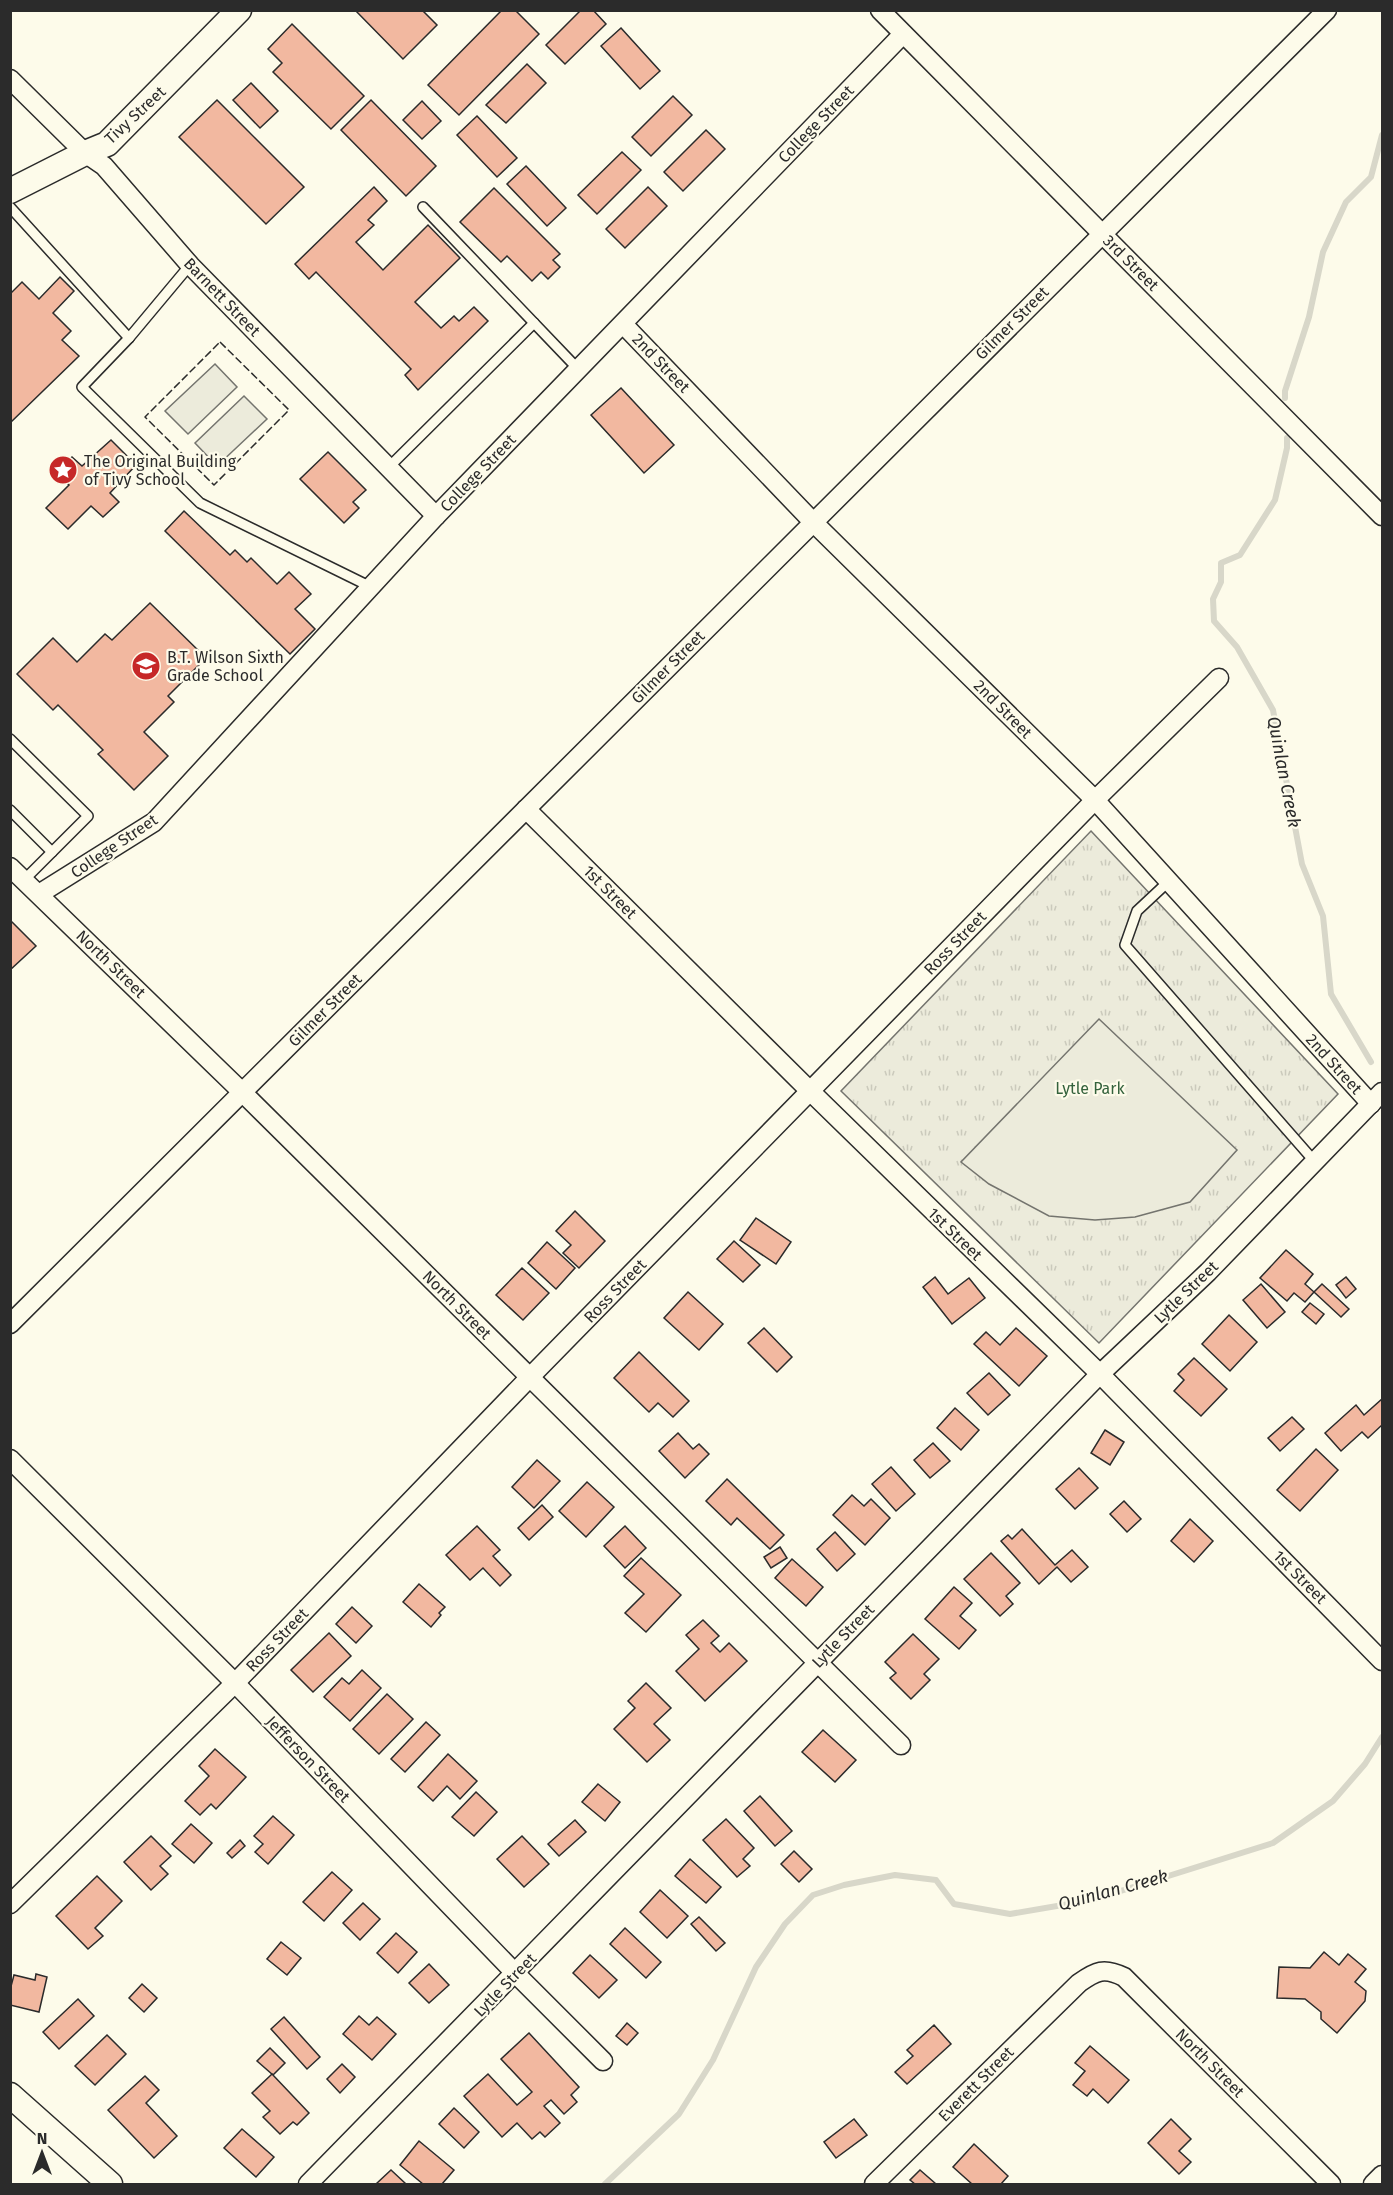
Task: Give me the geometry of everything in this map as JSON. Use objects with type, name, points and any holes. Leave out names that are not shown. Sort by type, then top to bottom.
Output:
[{"type":"street","name":"Tivy Street","points":[[10,191],[106,144],[119,134],[239,10]]},
{"type":"street","name":"3rd Street","points":[[880,10],[1383,516]]},
{"type":"street","name":"Gilmer Street","points":[[10,1324],[1327,10]]},
{"type":"street","name":"College Street","points":[[39,894],[154,822],[436,516],[903,34]]},
{"type":"street","name":"Barnett Street","points":[[10,79],[85,153],[104,166],[190,266],[436,516]]},
{"type":"street","name":"2nd Street","points":[[623,324],[813,522],[1095,800],[1168,882],[1377,1098]]},
{"type":"street","name":"Ross Street","points":[[10,1904],[235,1683],[530,1377],[1095,800],[1219,678]]},
{"type":"street","name":"1st Street","points":[[526,809],[810,1092],[1100,1374],[1383,1661]]},
{"type":"street","name":"North Street","points":[[10,867],[242,1092],[901,1744]]},
{"type":"street","name":"Lytle Street","points":[[308,2184],[516,1974],[1100,1374],[1208,1272],[1377,1098]]},
{"type":"street","name":"Jefferson Street","points":[[10,1459],[235,1683],[603,2061]]},
{"type":"street","name":"North Street","points":[[1079,1983],[1095,1972],[1113,1972],[1124,1977],[1331,2184]]},
{"type":"street","name":"Everett Street","points":[[874,2184],[1079,1983]]},
{"type":"street","points":[[10,2095],[110,2184]]},
{"type":"street","points":[[1374,2184],[1383,2175]]},
{"type":"lane","points":[[10,207],[129,338]]},
{"type":"lane","points":[[423,207],[579,370]]},
{"type":"lane","points":[[190,266],[129,338],[82,387],[200,503],[372,587]]},
{"type":"lane","points":[[389,467],[534,323]]},
{"type":"lane","points":[[12,744],[88,816],[24,880]]},
{"type":"lane","points":[[10,810],[52,852]]},
{"type":"lane","points":[[1168,882],[1137,911],[1125,945],[1315,1162]]},
{"type":"green space","points":[[215,364],[237,387],[188,434],[165,411]]},
{"type":"green space","points":[[244,396],[267,419],[217,466],[195,443]]},
{"type":"green space","name":"Lytle Park","points":[[1091,831],[1338,1094],[1099,1343],[841,1091]]},
{"type":"green space","points":[[1099,1019],[1237,1150],[1190,1202],[1135,1217],[1095,1220],[1049,1216],[989,1184],[961,1162]]},
{"type":"building","points":[[355,10],[422,10],[437,25],[403,59]]},
{"type":"building","points":[[502,10],[515,10],[539,34],[459,115],[428,85]]},
{"type":"building","points":[[581,10],[593,10],[606,24],[565,64],[546,45]]},
{"type":"building","points":[[292,24],[364,96],[331,129],[273,72],[282,63],[268,49]]},
{"type":"building","points":[[621,28],[660,71],[640,89],[601,46]]},
{"type":"building","points":[[527,64],[546,83],[506,123],[486,105]]},
{"type":"building","points":[[251,83],[278,111],[260,128],[233,100]]},
{"type":"building","points":[[673,96],[692,115],[651,156],[632,137]]},
{"type":"building","points":[[217,100],[304,187],[266,224],[179,137]]},
{"type":"building","points":[[371,100],[436,166],[406,196],[341,130]]},
{"type":"building","points":[[422,101],[441,121],[422,139],[403,120]]},
{"type":"building","points":[[477,116],[517,158],[497,177],[457,135]]},
{"type":"building","points":[[706,130],[725,149],[683,191],[664,172]]},
{"type":"building","points":[[622,152],[641,170],[597,214],[578,195]]},
{"type":"building","points":[[526,166],[566,208],[547,226],[507,184]]},
{"type":"building","points":[[374,187],[387,201],[368,220],[374,225],[356,242],[383,270],[428,225],[460,258],[415,302],[441,328],[454,316],[459,321],[474,307],[488,321],[418,390],[405,375],[411,369],[316,272],[309,279],[295,264]]},
{"type":"building","points":[[648,187],[667,206],[625,248],[606,229]]},
{"type":"building","points":[[494,188],[560,254],[553,260],[560,267],[548,279],[541,272],[532,281],[507,256],[501,262],[460,222]]},
{"type":"building","points":[[60,277],[74,291],[53,313],[71,331],[62,340],[79,356],[10,423],[10,294],[22,282],[39,299]]},
{"type":"building","points":[[621,388],[674,445],[644,473],[591,415]]},
{"type":"building","points":[[111,440],[136,465],[110,493],[119,502],[103,517],[91,506],[68,529],[46,508],[69,485],[57,472],[72,457],[82,466]]},
{"type":"building","points":[[328,452],[366,490],[353,502],[359,508],[344,523],[300,479]]},
{"type":"building","points":[[184,511],[230,555],[235,550],[247,562],[251,558],[277,584],[289,572],[311,594],[295,609],[315,629],[290,654],[165,531]]},
{"type":"building","points":[[150,603],[206,658],[168,696],[174,702],[144,732],[168,756],[134,790],[98,754],[103,750],[58,705],[53,710],[17,674],[53,638],[77,662],[105,634],[112,640]]},
{"type":"building","points":[[10,920],[36,946],[10,970]]},
{"type":"building","points":[[575,1211],[605,1241],[579,1268],[563,1253],[571,1245],[556,1231]]},
{"type":"building","points":[[756,1218],[791,1242],[776,1264],[740,1240]]},
{"type":"building","points":[[734,1241],[760,1265],[743,1282],[717,1259]]},
{"type":"building","points":[[547,1242],[575,1268],[556,1289],[528,1263]]},
{"type":"building","points":[[1286,1250],[1313,1274],[1305,1284],[1314,1292],[1305,1302],[1294,1293],[1287,1301],[1260,1278]]},
{"type":"building","points":[[522,1268],[549,1293],[523,1320],[496,1295]]},
{"type":"building","points":[[935,1277],[948,1294],[969,1278],[985,1298],[952,1324],[923,1287]]},
{"type":"building","points":[[1346,1277],[1356,1289],[1346,1298],[1336,1285]]},
{"type":"building","points":[[1261,1284],[1285,1312],[1267,1328],[1243,1300]]},
{"type":"building","points":[[1322,1284],[1349,1309],[1341,1317],[1314,1292]]},
{"type":"building","points":[[688,1292],[723,1324],[699,1350],[664,1318]]},
{"type":"building","points":[[1310,1303],[1324,1314],[1316,1324],[1302,1312]]},
{"type":"building","points":[[1229,1315],[1257,1342],[1230,1371],[1202,1344]]},
{"type":"building","points":[[764,1328],[792,1357],[777,1372],[748,1343]]},
{"type":"building","points":[[1016,1328],[1047,1356],[1019,1386],[974,1344],[986,1332],[1000,1345]]},
{"type":"building","points":[[639,1352],[689,1401],[673,1417],[658,1403],[649,1412],[614,1378]]},
{"type":"building","points":[[1194,1358],[1227,1389],[1201,1416],[1174,1391],[1184,1380],[1178,1374]]},
{"type":"building","points":[[989,1373],[1010,1395],[988,1415],[967,1393]]},
{"type":"building","points":[[1382,1399],[1382,1425],[1368,1438],[1362,1432],[1341,1451],[1325,1433],[1356,1405],[1364,1415]]},
{"type":"building","points":[[955,1408],[979,1430],[961,1450],[937,1428]]},
{"type":"building","points":[[1292,1417],[1304,1429],[1280,1451],[1268,1438]]},
{"type":"building","points":[[1105,1430],[1124,1442],[1110,1465],[1091,1453]]},
{"type":"building","points":[[678,1433],[693,1449],[699,1444],[709,1454],[685,1478],[659,1451]]},
{"type":"building","points":[[933,1443],[950,1461],[930,1478],[914,1460]]},
{"type":"building","points":[[1316,1449],[1338,1470],[1300,1511],[1277,1490]]},
{"type":"building","points":[[537,1460],[560,1481],[534,1508],[512,1487]]},
{"type":"building","points":[[891,1467],[915,1494],[896,1511],[872,1484]]},
{"type":"building","points":[[1079,1468],[1098,1488],[1075,1509],[1056,1489]]},
{"type":"building","points":[[727,1479],[784,1535],[770,1549],[737,1518],[731,1525],[706,1501]]},
{"type":"building","points":[[587,1482],[614,1507],[586,1537],[559,1511]]},
{"type":"building","points":[[852,1495],[864,1506],[871,1499],[890,1518],[865,1545],[833,1515]]},
{"type":"building","points":[[1124,1501],[1141,1519],[1127,1532],[1110,1514]]},
{"type":"building","points":[[542,1505],[553,1517],[529,1540],[518,1528]]},
{"type":"building","points":[[1190,1519],[1213,1541],[1194,1562],[1171,1541]]},
{"type":"building","points":[[477,1526],[500,1550],[493,1556],[511,1575],[500,1586],[483,1568],[470,1580],[446,1555]]},
{"type":"building","points":[[625,1526],[646,1548],[625,1568],[604,1546]]},
{"type":"building","points":[[1022,1529],[1055,1565],[1072,1550],[1088,1567],[1071,1582],[1057,1567],[1039,1584],[1001,1541],[1008,1535],[1012,1539]]},
{"type":"building","points":[[835,1532],[855,1554],[837,1571],[817,1549]]},
{"type":"building","points":[[780,1547],[787,1558],[771,1568],[764,1557]]},
{"type":"building","points":[[991,1553],[1020,1583],[1006,1596],[1013,1604],[1000,1616],[964,1579]]},
{"type":"building","points":[[641,1558],[681,1595],[646,1632],[625,1613],[644,1594],[624,1576]]},
{"type":"building","points":[[792,1559],[823,1587],[806,1606],[775,1578]]},
{"type":"building","points":[[419,1584],[445,1607],[431,1627],[403,1602]]},
{"type":"building","points":[[954,1587],[972,1603],[960,1616],[976,1630],[959,1649],[925,1619]]},
{"type":"building","points":[[352,1607],[372,1626],[356,1643],[336,1624]]},
{"type":"building","points":[[703,1620],[719,1636],[711,1643],[720,1652],[729,1643],[747,1661],[705,1701],[676,1671],[699,1649],[686,1635]]},
{"type":"building","points":[[329,1633],[351,1656],[313,1692],[291,1670]]},
{"type":"building","points":[[913,1634],[939,1659],[924,1674],[930,1680],[911,1699],[890,1678],[896,1673],[885,1662]]},
{"type":"building","points":[[362,1670],[381,1688],[350,1721],[324,1697],[342,1678],[349,1684]]},
{"type":"building","points":[[646,1683],[671,1708],[654,1724],[670,1740],[647,1762],[614,1729],[635,1708],[628,1701]]},
{"type":"building","points":[[387,1694],[413,1719],[379,1754],[353,1729]]},
{"type":"building","points":[[426,1722],[440,1735],[405,1772],[391,1759]]},
{"type":"building","points":[[823,1730],[856,1760],[835,1782],[802,1752]]},
{"type":"building","points":[[215,1749],[246,1777],[216,1809],[211,1804],[200,1815],[185,1801],[209,1776],[199,1766]]},
{"type":"building","points":[[448,1754],[477,1781],[460,1799],[447,1786],[433,1801],[418,1787]]},
{"type":"building","points":[[598,1784],[620,1802],[605,1821],[582,1802]]},
{"type":"building","points":[[476,1792],[497,1812],[474,1836],[452,1817]]},
{"type":"building","points":[[760,1796],[792,1831],[775,1846],[744,1811]]},
{"type":"building","points":[[273,1816],[294,1835],[268,1864],[255,1852],[263,1844],[254,1836]]},
{"type":"building","points":[[726,1819],[754,1848],[743,1859],[750,1866],[737,1877],[703,1840]]},
{"type":"building","points":[[575,1820],[586,1832],[559,1856],[548,1844]]},
{"type":"building","points":[[191,1824],[212,1843],[194,1863],[172,1844]]},
{"type":"building","points":[[151,1836],[171,1856],[160,1866],[168,1874],[151,1890],[124,1862]]},
{"type":"building","points":[[522,1836],[549,1864],[524,1887],[497,1859]]},
{"type":"building","points":[[240,1840],[245,1846],[232,1858],[227,1853]]},
{"type":"building","points":[[794,1851],[812,1869],[799,1882],[781,1864]]},
{"type":"building","points":[[690,1859],[721,1887],[706,1903],[675,1876]]},
{"type":"building","points":[[332,1872],[352,1890],[324,1921],[303,1902]]},
{"type":"building","points":[[97,1876],[122,1901],[95,1928],[103,1936],[88,1949],[56,1916]]},
{"type":"building","points":[[660,1890],[688,1916],[667,1938],[640,1912]]},
{"type":"building","points":[[363,1903],[380,1919],[360,1940],[343,1923]]},
{"type":"building","points":[[699,1917],[725,1943],[716,1951],[691,1924]]},
{"type":"building","points":[[625,1928],[661,1962],[646,1978],[610,1944]]},
{"type":"building","points":[[396,1933],[417,1952],[398,1973],[377,1953]]},
{"type":"building","points":[[281,1942],[301,1958],[287,1975],[267,1959]]},
{"type":"building","points":[[1324,1952],[1339,1965],[1348,1954],[1366,1969],[1355,1982],[1366,1991],[1365,2001],[1337,2033],[1321,2019],[1321,2012],[1305,1999],[1277,1998],[1279,1967],[1310,1968]]},
{"type":"building","points":[[590,1955],[617,1980],[599,1998],[573,1973]]},
{"type":"building","points":[[429,1964],[449,1985],[429,2003],[409,1983]]},
{"type":"building","points":[[36,1974],[47,1977],[39,2012],[10,2005],[10,1990],[14,1975],[35,1980]]},
{"type":"building","points":[[142,1984],[157,1998],[144,2012],[129,1998]]},
{"type":"building","points":[[78,1999],[94,2016],[59,2049],[43,2032]]},
{"type":"building","points":[[359,2016],[369,2025],[377,2017],[396,2034],[372,2060],[343,2034]]},
{"type":"building","points":[[284,2017],[320,2057],[307,2069],[271,2029]]},
{"type":"building","points":[[627,2023],[638,2033],[627,2045],[616,2036]]},
{"type":"building","points":[[934,2025],[951,2044],[907,2084],[895,2072],[913,2056],[907,2050]]},
{"type":"building","points":[[529,2033],[579,2087],[571,2095],[577,2102],[564,2114],[551,2100],[544,2106],[560,2123],[545,2137],[540,2132],[532,2139],[517,2123],[502,2137],[464,2096],[488,2074],[517,2105],[532,2092],[501,2059]]},
{"type":"building","points":[[107,2035],[126,2054],[95,2085],[75,2066]]},
{"type":"building","points":[[1090,2046],[1129,2080],[1108,2103],[1093,2089],[1087,2096],[1073,2085],[1085,2071],[1075,2063]]},
{"type":"building","points":[[270,2048],[285,2063],[273,2075],[257,2061]]},
{"type":"building","points":[[342,2064],[355,2077],[340,2093],[327,2079]]},
{"type":"building","points":[[272,2074],[309,2113],[297,2125],[293,2122],[280,2134],[263,2117],[270,2111],[252,2093]]},
{"type":"building","points":[[145,2076],[159,2090],[146,2103],[177,2136],[154,2158],[108,2110]]},
{"type":"building","points":[[454,2108],[479,2132],[464,2148],[439,2124]]},
{"type":"building","points":[[854,2119],[867,2135],[836,2158],[824,2142]]},
{"type":"building","points":[[1171,2119],[1191,2139],[1179,2151],[1191,2162],[1179,2174],[1148,2143]]},
{"type":"building","points":[[242,2129],[274,2157],[256,2177],[224,2148]]},
{"type":"building","points":[[419,2141],[454,2170],[442,2184],[423,2184],[400,2165]]},
{"type":"building","points":[[974,2144],[1008,2176],[1001,2184],[972,2184],[953,2167]]},
{"type":"building","points":[[391,2170],[406,2184],[376,2184]]},
{"type":"building","points":[[920,2170],[936,2184],[915,2184],[910,2180]]},
{"type":"waterway","name":"Quinlan Creek","points":[[1285,398],[1285,391],[1309,317],[1323,252],[1346,202],[1371,177],[1382,135]]},
{"type":"waterway","name":"Quinlan Creek","points":[[1287,438],[1287,448],[1275,500],[1240,555],[1221,563],[1221,582],[1213,599],[1214,621],[1237,647],[1273,710],[1302,864],[1323,916],[1331,994],[1371,1062]]},
{"type":"waterway","name":"Quinlan Creek","points":[[605,2184],[679,2114],[713,2060],[756,1967],[785,1924],[813,1895],[844,1885],[895,1875],[936,1880],[954,1904],[1010,1914],[1092,1900],[1273,1843],[1333,1801],[1365,1764],[1382,1737]]},
{"type":"fence","points":[[220,342],[289,410],[214,485],[145,417],[220,342]]},
{"type":"place","name":"The Original Building of Tivy School","points":[[63,470]]},
{"type":"place","name":"B.T. Wilson Sixth Grade School","points":[[146,666]]}]
